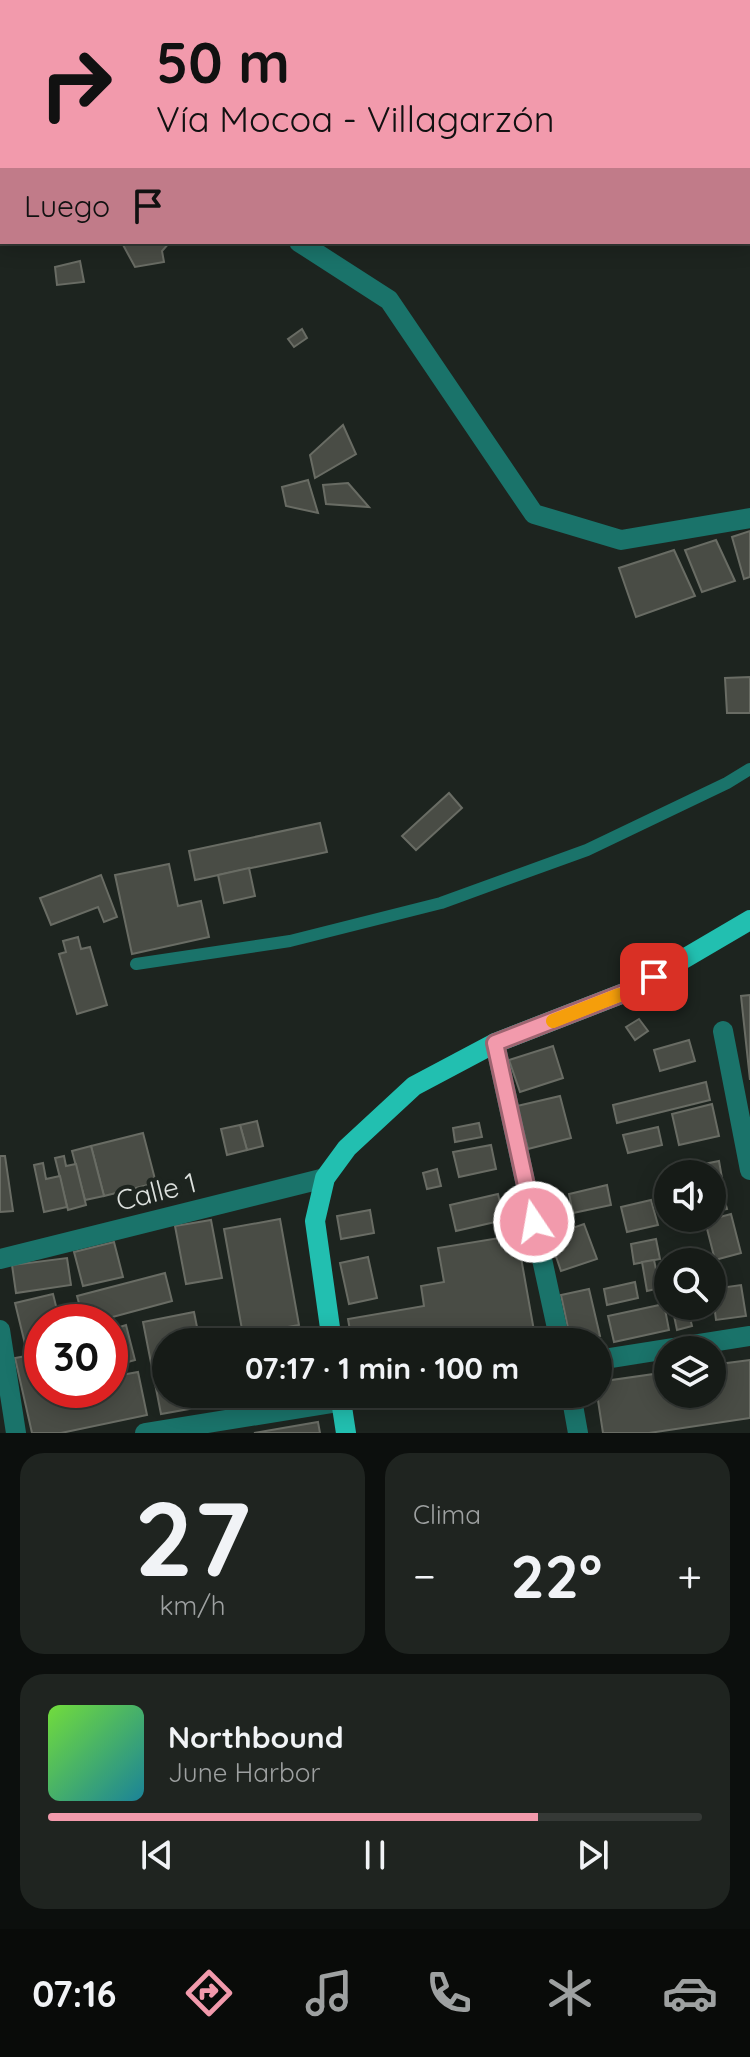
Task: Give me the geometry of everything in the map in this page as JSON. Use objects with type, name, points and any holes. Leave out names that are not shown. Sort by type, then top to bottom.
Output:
[{"type":"main road","points":[[330,1328],[315,1221],[325,1178],[347,1148],[414,1086],[495,1043],[629,991],[750,920]]},
{"type":"main road","points":[[342,1408],[346,1433]]},
{"type":"street","points":[[302,244],[389,300],[534,514],[621,540],[750,518]]},
{"type":"street","points":[[723,1031],[750,1170]]},
{"type":"street","points":[[495,1043],[557,1328]]},
{"type":"street","name":"Calle 1","points":[[0,1259],[325,1178]]},
{"type":"street","points":[[0,1330],[16,1433]]},
{"type":"street","points":[[612,1358],[750,1336]]},
{"type":"street","points":[[145,1433],[284,1408]]},
{"type":"street","points":[[574,1408],[578,1433]]},
{"type":"lane","points":[[136,964],[290,941],[441,903],[587,850],[750,769]]},
{"type":"building","points":[[123,244],[168,244],[162,251],[164,262],[135,267]]},
{"type":"building","points":[[80,261],[84,282],[57,285],[55,267]]},
{"type":"building","points":[[302,329],[307,338],[294,347],[288,339]]},
{"type":"building","points":[[343,425],[356,454],[315,478],[310,455]]},
{"type":"building","points":[[308,480],[318,513],[286,506],[282,487]]},
{"type":"building","points":[[348,483],[369,507],[326,504],[323,485]]},
{"type":"building","points":[[750,531],[750,577],[744,579],[732,537]]},
{"type":"building","points":[[716,540],[735,581],[702,592],[685,550]]},
{"type":"building","points":[[674,550],[695,596],[636,617],[619,568]]},
{"type":"building","points":[[750,677],[750,713],[727,713],[725,678]]},
{"type":"building","points":[[449,793],[462,808],[416,850],[402,836]]},
{"type":"building","points":[[320,823],[327,852],[195,880],[189,851]]},
{"type":"building","points":[[169,864],[178,906],[201,901],[209,937],[132,954],[115,875]]},
{"type":"building","points":[[249,868],[255,896],[224,903],[218,875]]},
{"type":"building","points":[[101,875],[117,917],[104,922],[98,907],[51,925],[40,898]]},
{"type":"building","points":[[78,937],[81,949],[90,947],[107,1005],[77,1014],[59,954],[66,952],[63,941]]},
{"type":"building","points":[[750,995],[750,1080],[741,996]]},
{"type":"building","points":[[639,1019],[648,1031],[635,1040],[626,1027]]},
{"type":"building","points":[[689,1040],[695,1061],[660,1071],[654,1050]]},
{"type":"building","points":[[553,1046],[563,1078],[520,1092],[509,1060]]},
{"type":"building","points":[[706,1082],[710,1100],[617,1123],[613,1105]]},
{"type":"building","points":[[560,1096],[571,1138],[528,1149],[517,1106]]},
{"type":"building","points":[[712,1104],[719,1136],[679,1145],[672,1114]]},
{"type":"building","points":[[257,1121],[263,1146],[247,1150],[240,1125]]},
{"type":"building","points":[[479,1123],[482,1137],[455,1142],[453,1128]]},
{"type":"building","points":[[240,1125],[247,1150],[227,1155],[221,1129]]},
{"type":"building","points":[[658,1127],[662,1145],[628,1153],[623,1135]]},
{"type":"building","points":[[143,1133],[156,1183],[104,1196],[91,1146]]},
{"type":"building","points":[[491,1145],[496,1169],[459,1177],[453,1152]]},
{"type":"building","points":[[91,1146],[104,1196],[85,1200],[72,1151]]},
{"type":"building","points":[[0,1156],[5,1156],[13,1211],[0,1212]]},
{"type":"building","points":[[64,1156],[66,1166],[76,1164],[86,1205],[68,1210],[55,1158]]},
{"type":"building","points":[[43,1163],[46,1179],[60,1176],[67,1207],[44,1212],[34,1165]]},
{"type":"building","points":[[437,1169],[441,1186],[427,1189],[423,1173]]},
{"type":"building","points":[[607,1185],[611,1205],[573,1213],[569,1194]]},
{"type":"building","points":[[498,1194],[504,1220],[456,1231],[450,1205]]},
{"type":"building","points":[[651,1200],[654,1226],[627,1232],[621,1207]]},
{"type":"building","points":[[370,1210],[374,1233],[341,1239],[337,1216]]},
{"type":"building","points":[[731,1214],[741,1253],[726,1257],[726,1248],[712,1248],[708,1232],[726,1232],[726,1215]]},
{"type":"building","points":[[280,1219],[299,1325],[242,1328],[224,1229]]},
{"type":"building","points":[[211,1220],[222,1278],[186,1284],[175,1226]]},
{"type":"building","points":[[584,1224],[597,1259],[561,1271],[549,1236]]},
{"type":"building","points":[[517,1235],[534,1328],[350,1328],[348,1319],[424,1306],[421,1286],[444,1282],[438,1248]]},
{"type":"building","points":[[656,1239],[658,1248],[654,1248],[654,1260],[634,1264],[631,1244]]},
{"type":"building","points":[[114,1242],[123,1277],[83,1286],[74,1252]]},
{"type":"building","points":[[368,1257],[377,1298],[349,1304],[340,1263]]},
{"type":"building","points":[[67,1258],[71,1285],[16,1293],[12,1265]]},
{"type":"building","points":[[654,1260],[654,1289],[647,1291],[642,1262]]},
{"type":"building","points":[[165,1273],[172,1301],[128,1313],[128,1304],[79,1304],[77,1296]]},
{"type":"building","points":[[635,1282],[638,1298],[607,1305],[604,1289]]},
{"type":"building","points":[[741,1285],[746,1316],[726,1319],[726,1287]]},
{"type":"building","points":[[589,1289],[598,1328],[568,1328],[561,1295]]},
{"type":"building","points":[[53,1294],[56,1304],[24,1304],[24,1340],[15,1303]]},
{"type":"building","points":[[654,1306],[654,1320],[667,1320],[669,1330],[614,1342],[608,1316]]},
{"type":"building","points":[[194,1312],[197,1328],[152,1328],[152,1368],[143,1322]]},
{"type":"building","points":[[675,1320],[690,1320],[692,1326],[677,1330]]},
{"type":"building","points":[[128,1333],[135,1360],[128,1362]]},
{"type":"building","points":[[24,1356],[24,1398],[15,1358]]},
{"type":"building","points":[[750,1360],[750,1418],[649,1433],[603,1433],[599,1408],[612,1408],[612,1380],[654,1374],[654,1408],[726,1408],[726,1363]]},
{"type":"building","points":[[138,1372],[147,1415],[61,1433],[32,1433],[26,1408],[128,1408],[128,1374]]},
{"type":"building","points":[[160,1408],[195,1408],[161,1414]]},
{"type":"building","points":[[318,1422],[320,1433],[254,1433]]},
{"type":"slow traffic","points":[[553,1021],[619,995]]},
{"type":"route","points":[[534,1222],[495,1043],[629,991],[654,977]]}]
